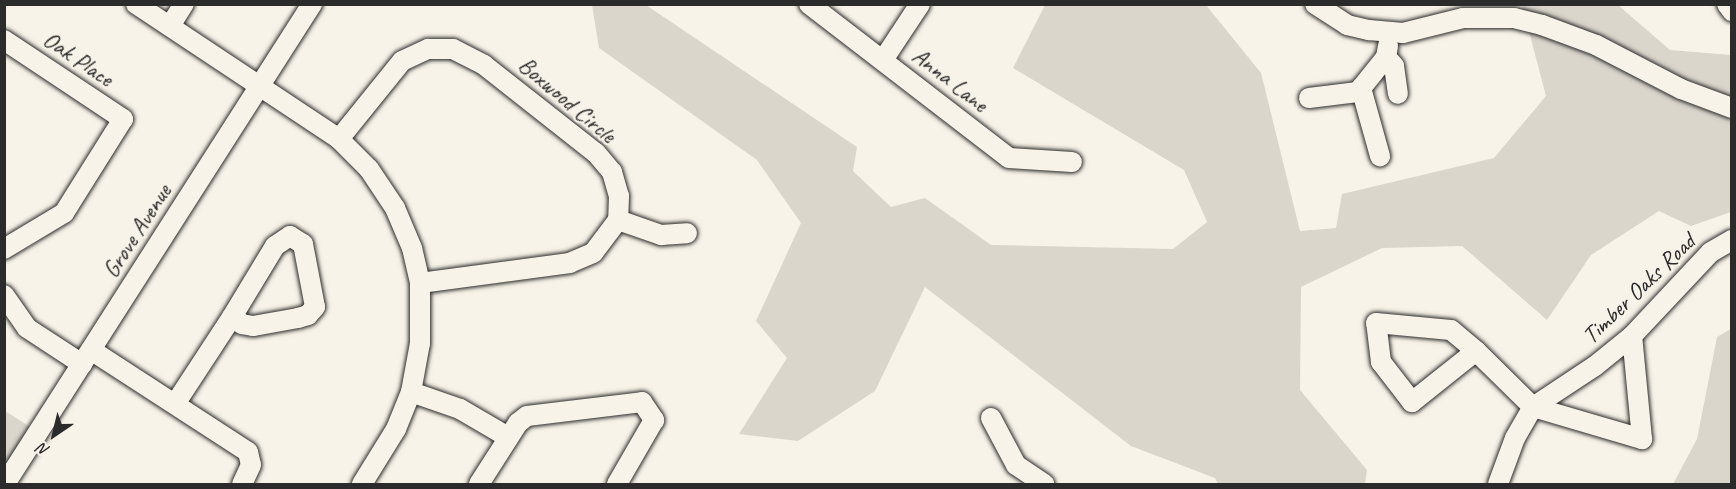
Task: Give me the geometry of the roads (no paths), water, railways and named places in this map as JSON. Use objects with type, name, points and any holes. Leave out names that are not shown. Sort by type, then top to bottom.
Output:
[{"type":"street","points":[[136,4],[339,139],[369,169],[394,208],[412,248],[420,283],[423,319],[411,392],[396,429],[362,484]]},
{"type":"street","points":[[170,26],[184,4]]},
{"type":"street","name":"Grove Avenue","points":[[5,484],[312,4]]},
{"type":"street","name":"Anna Lane","points":[[809,4],[1009,158],[1072,162]]},
{"type":"street","points":[[883,60],[920,4]]},
{"type":"street","points":[[1315,4],[1347,25],[1403,33],[1463,18],[1514,18],[1596,45],[1681,89],[1731,108]]},
{"type":"street","points":[[1727,4],[1731,10]]},
{"type":"street","points":[[1309,98],[1358,92],[1386,57],[1390,32]]},
{"type":"street","name":"Oak Place","points":[[4,40],[123,119],[64,213],[4,249]]},
{"type":"street","name":"Boxwood Circle","points":[[339,139],[402,61],[428,49],[453,49],[484,65],[596,153],[616,183],[618,220]]},
{"type":"street","points":[[1386,57],[1394,66],[1398,94]]},
{"type":"street","points":[[1361,88],[1380,156]]},
{"type":"street","points":[[420,283],[570,263],[593,253],[618,220],[661,236],[687,233]]},
{"type":"street","points":[[175,404],[281,239],[290,236],[303,244],[316,299],[308,315],[253,326],[232,317]]},
{"type":"street","name":"Timber Oaks Road","points":[[1498,484],[1515,438],[1533,407],[1595,366],[1632,336],[1711,252],[1731,240]]},
{"type":"street","points":[[4,295],[27,328],[175,404],[249,452],[251,465],[242,484]]},
{"type":"street","points":[[1476,351],[1412,402],[1381,362],[1376,323],[1451,330],[1476,351],[1533,407],[1642,439],[1632,336]]},
{"type":"street","points":[[411,392],[460,409],[508,437]]},
{"type":"street","points":[[479,484],[508,437],[527,416],[642,402],[654,420],[617,484]]},
{"type":"street","points":[[991,418],[1016,465],[1044,484]]}]
